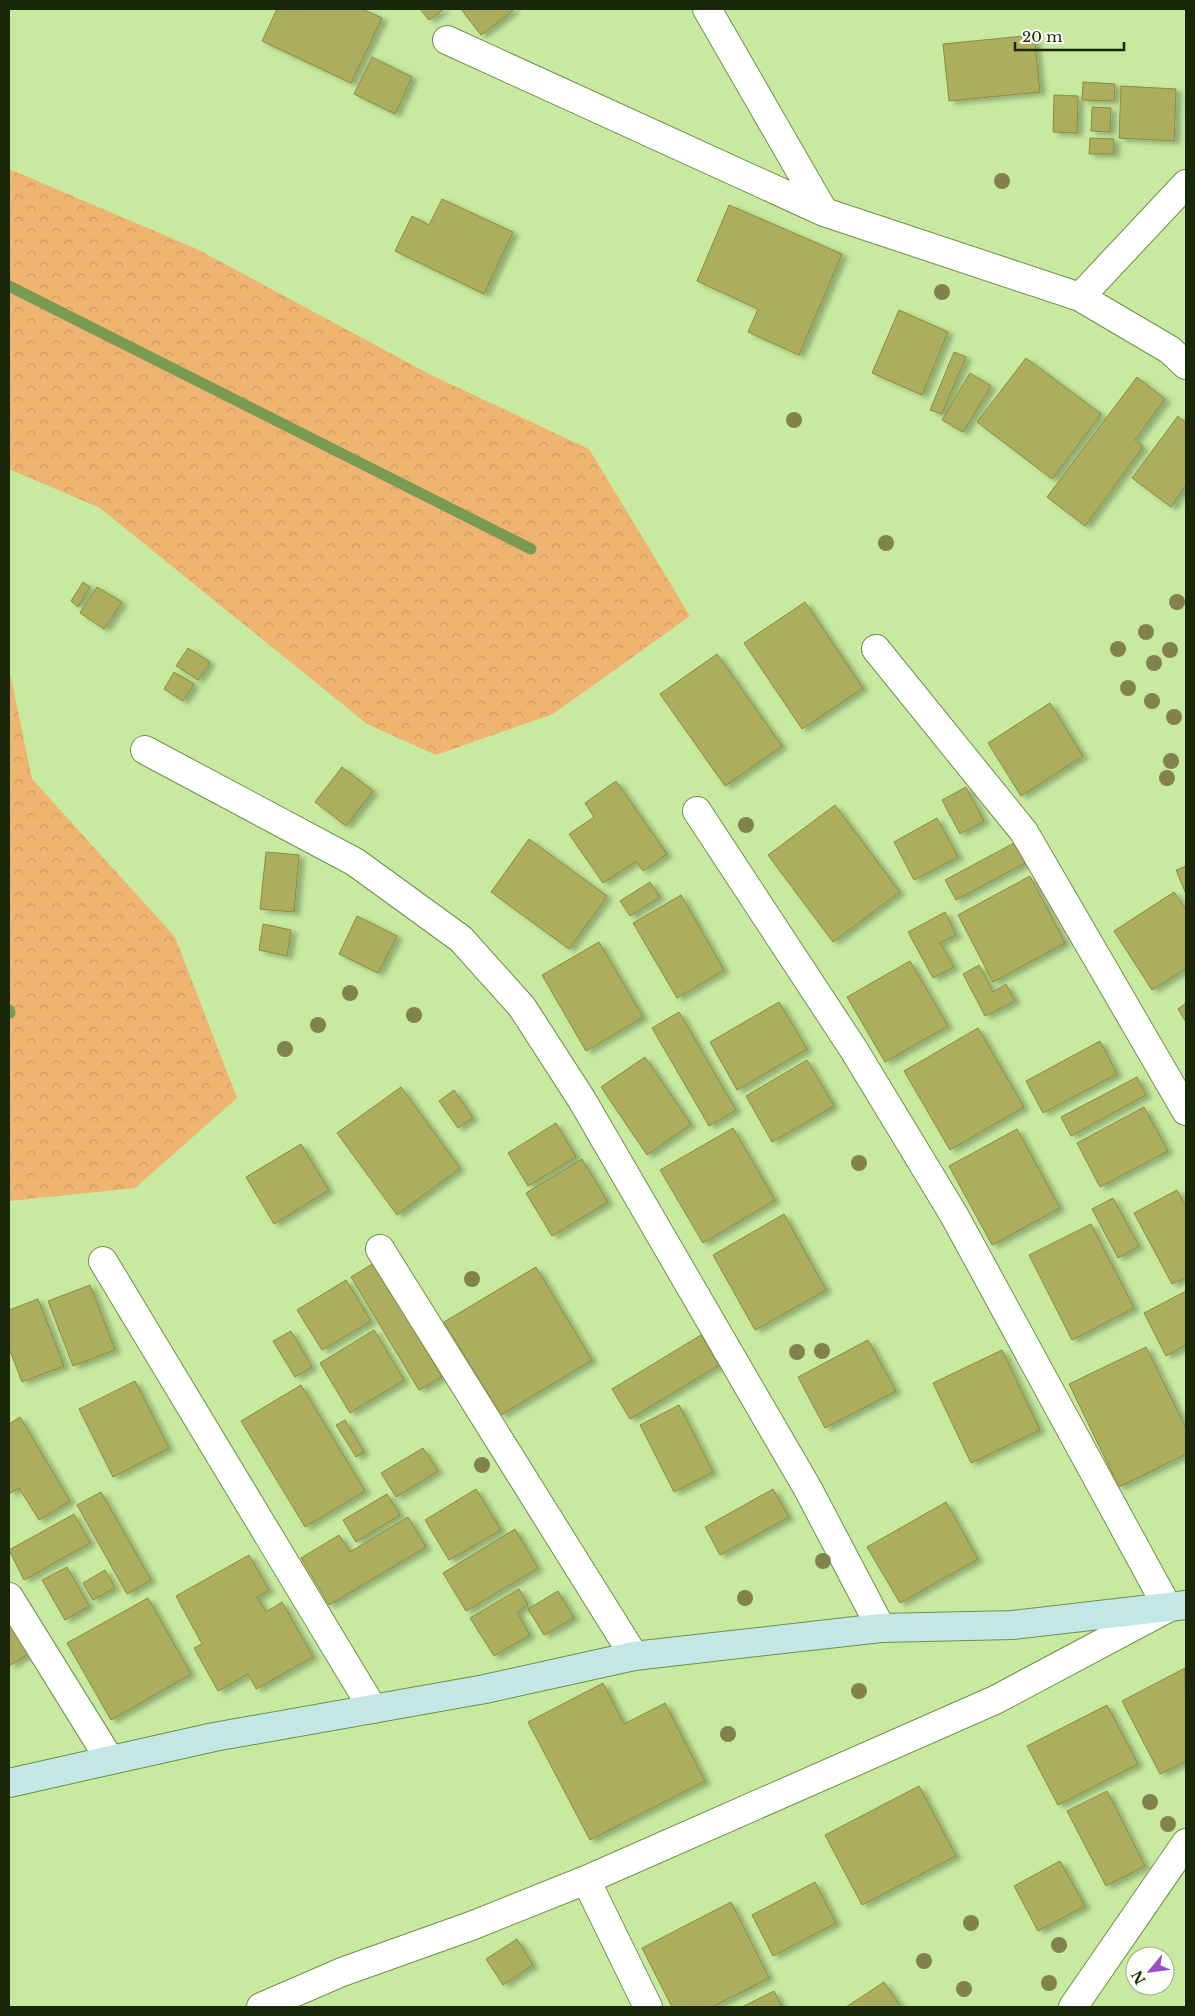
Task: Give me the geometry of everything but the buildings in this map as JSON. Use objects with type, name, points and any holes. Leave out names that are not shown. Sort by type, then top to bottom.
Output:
[{"type":"street","points":[[707,9],[824,212]]},
{"type":"street","points":[[447,40],[824,212],[1080,297],[1170,350],[1186,365]]},
{"type":"street","points":[[1080,297],[1186,184]]},
{"type":"street","points":[[876,649],[1024,832],[1186,1111]]},
{"type":"street","points":[[145,750],[355,862],[461,939],[522,1007],[582,1100],[808,1489],[881,1628]]},
{"type":"street","points":[[697,811],[854,1050],[954,1215],[1177,1606]]},
{"type":"street","points":[[380,1249],[634,1656]]},
{"type":"street","points":[[103,1260],[373,1708]]},
{"type":"street","points":[[9,1597],[110,1760]]},
{"type":"street","points":[[9,1783],[214,1737],[485,1689],[634,1656],[881,1628],[1013,1624],[1177,1606]]},
{"type":"street","points":[[261,2007],[342,1972],[471,1926],[586,1880],[995,1700],[1177,1606]]},
{"type":"street","points":[[1073,2007],[1186,1843]]},
{"type":"street","points":[[586,1880],[648,2007]]},
{"type":"green space","points":[[9,169],[197,249],[431,375],[589,449],[690,616],[553,714],[436,755],[367,724],[100,508],[9,469]]},
{"type":"green space","points":[[9,668],[32,779],[175,937],[237,1098],[135,1188],[9,1201]]},
{"type":"waterway","points":[[9,286],[531,549]]}]
